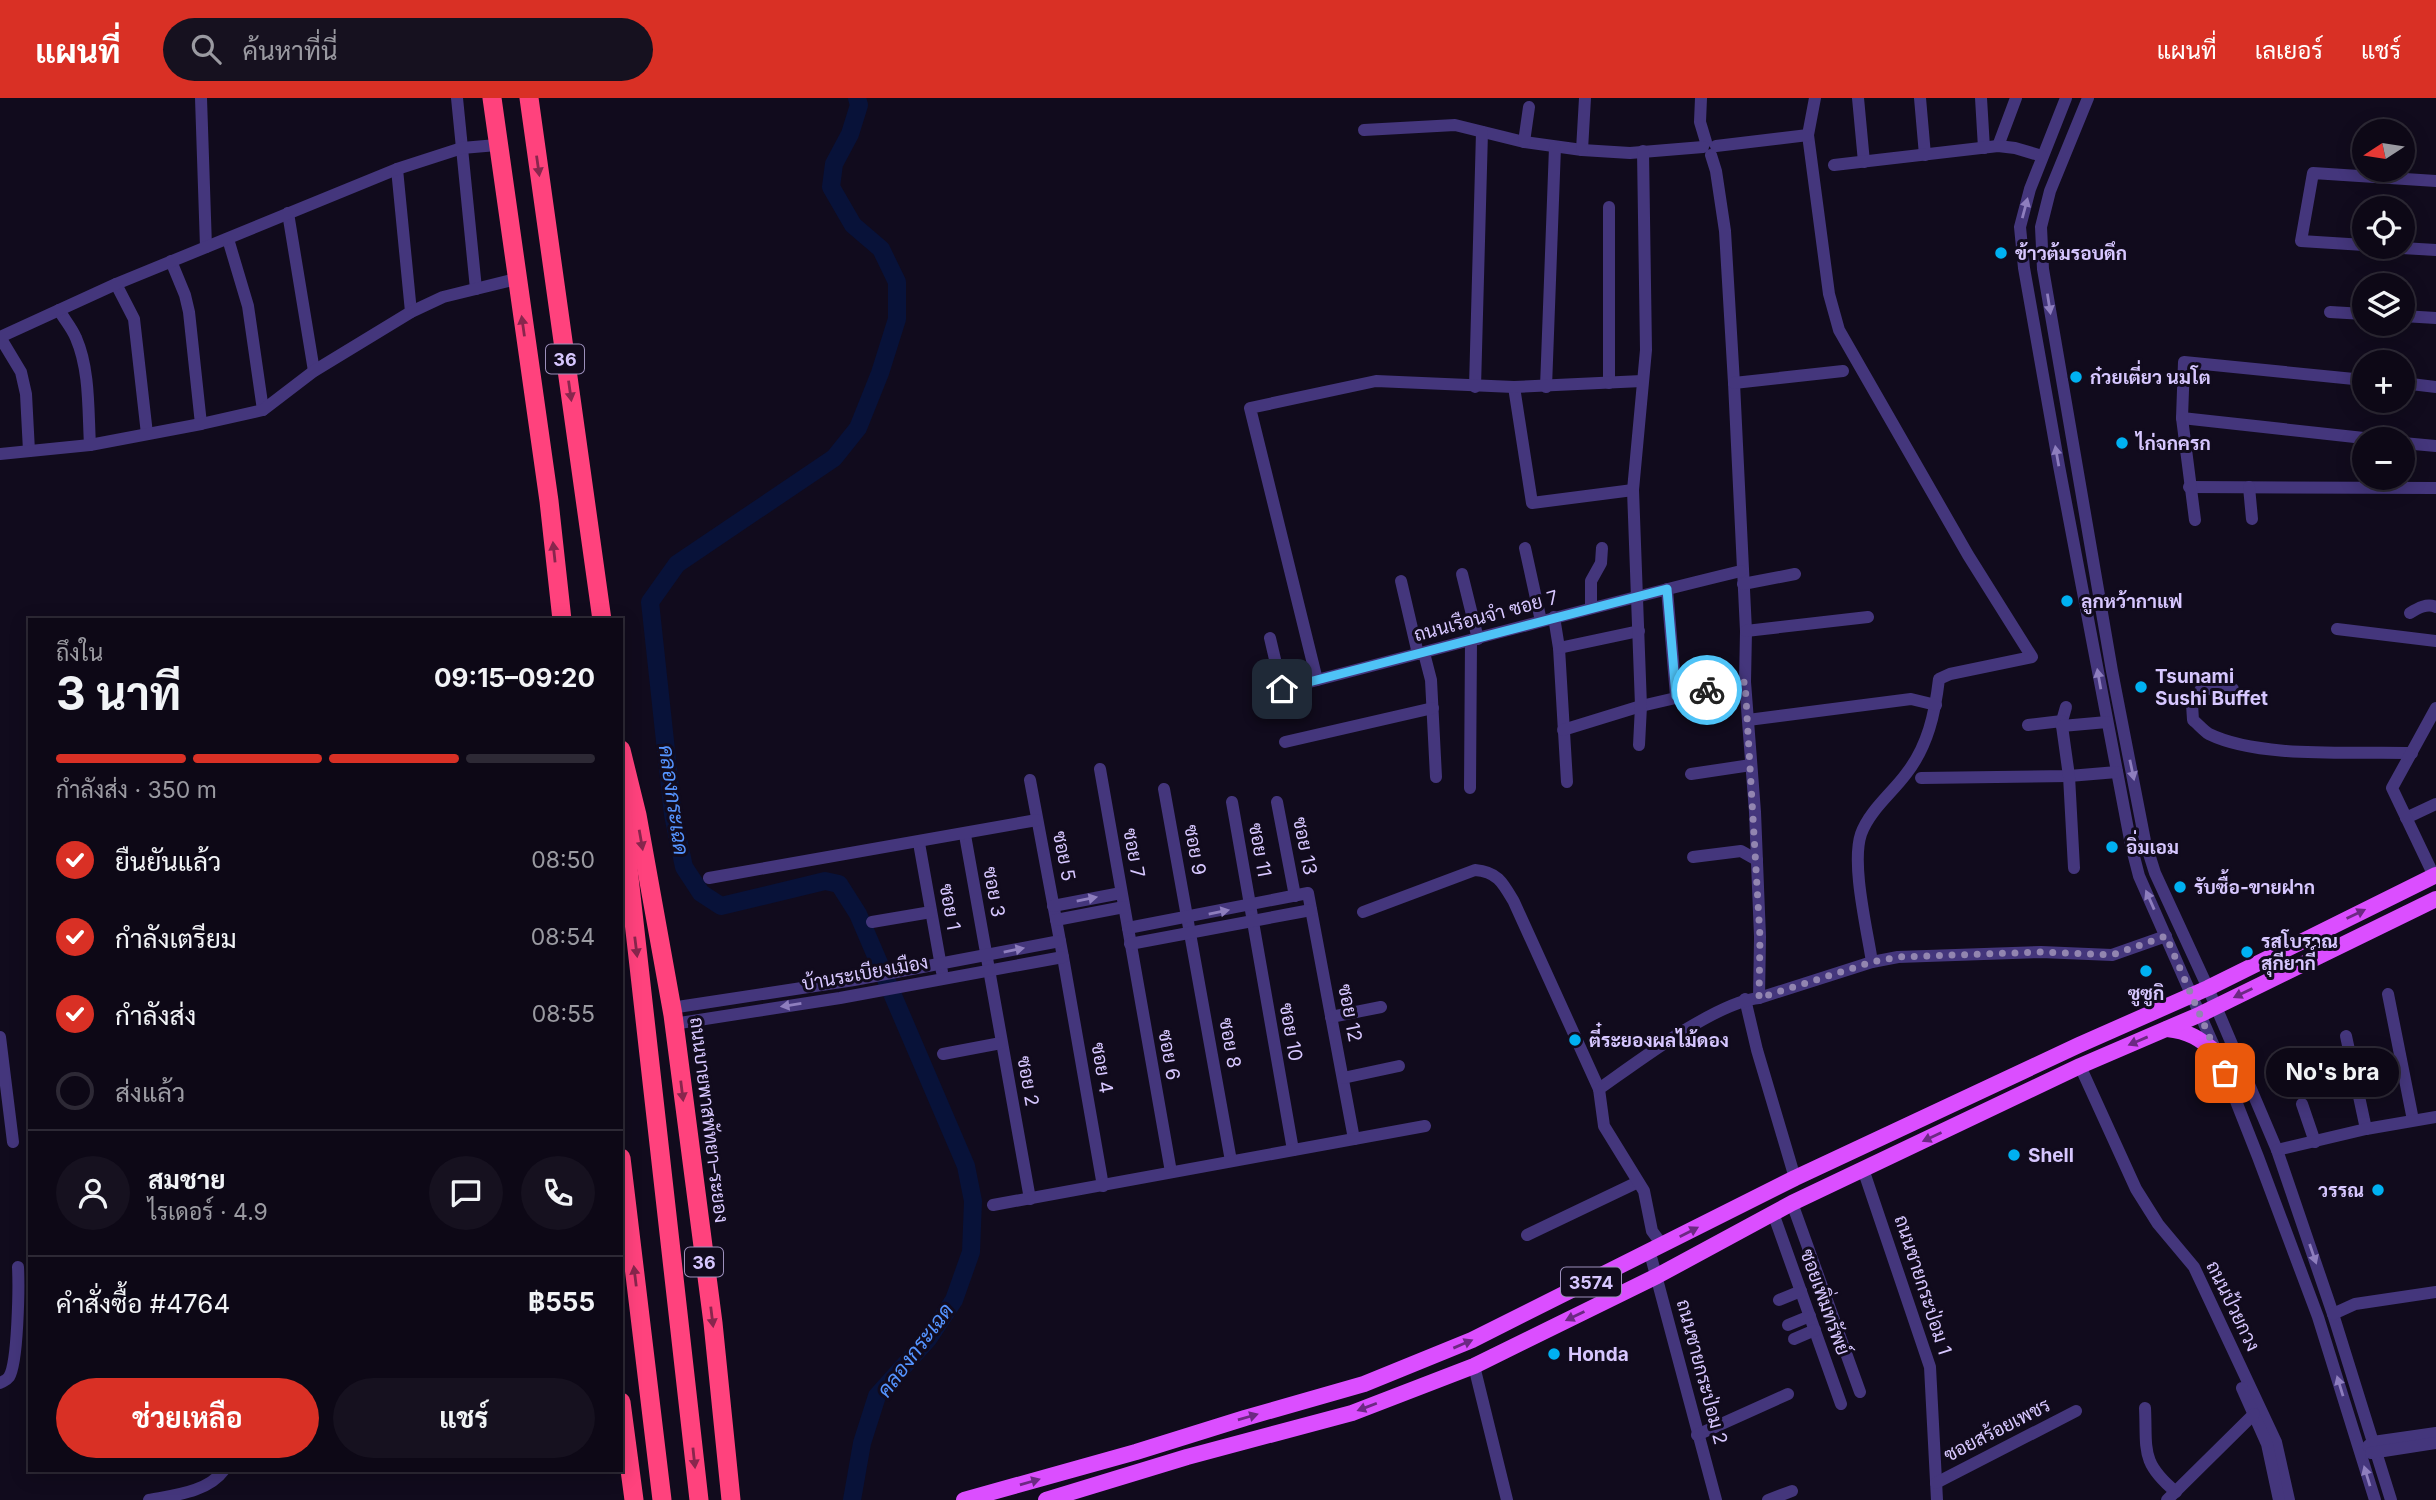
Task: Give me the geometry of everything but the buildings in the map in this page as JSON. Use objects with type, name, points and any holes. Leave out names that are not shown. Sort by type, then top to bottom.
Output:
[{"type":"highway","name":"36","points":[[492,98],[549,501],[562,618]]},
{"type":"highway","name":"36","points":[[529,98],[602,618]]},
{"type":"highway","name":"ถนนบายพาสพัทยา–ระยอง","points":[[623,758],[637,815],[672,1016],[712,1323],[731,1500]]},
{"type":"highway","name":"36","points":[[623,824],[699,1500]]},
{"type":"highway","points":[[623,1174],[662,1500]]},
{"type":"highway","points":[[623,1416],[634,1500]]},
{"type":"highway","points":[[711,1500],[722,1482],[726,1461]]},
{"type":"highway","points":[[631,1470],[648,1500]]},
{"type":"main road","name":"3574","points":[[964,1500],[1364,1384],[1472,1340],[1796,1178],[2079,1045],[2208,988],[2435,876]]},
{"type":"main road","name":"3574","points":[[1046,1500],[1070,1496],[1187,1457],[1352,1413],[1474,1366],[1657,1276],[1792,1203],[2076,1068],[2216,1007],[2436,899]]},
{"type":"main road","points":[[2167,1029],[2197,1036],[2217,1052]]},
{"type":"street","points":[[201,98],[206,247]]},
{"type":"street","points":[[457,98],[476,289]]},
{"type":"street","points":[[1582,150],[1585,98]]},
{"type":"street","points":[[1693,98],[1701,98],[1700,122],[1716,171],[1725,231],[1746,631],[1745,682],[1757,860],[1759,998]]},
{"type":"street","points":[[1815,98],[1808,135],[1829,294],[1839,330],[1968,555],[2032,657],[1950,674],[1940,679],[1931,727],[1921,751],[1908,772],[1868,820],[1861,835],[1858,851],[1860,878],[1872,962]]},
{"type":"street","points":[[1858,98],[1864,162]]},
{"type":"street","points":[[1920,98],[1925,155]]},
{"type":"street","points":[[1981,98],[1984,148]]},
{"type":"street","points":[[1998,146],[2016,98]]},
{"type":"street","points":[[2066,98],[2042,156],[2020,227],[2027,290],[2072,536],[2139,876],[2217,1052],[2318,1317],[2375,1500]]},
{"type":"street","points":[[2088,98],[2050,191],[2041,227],[2043,269],[2112,671],[2145,841],[2155,873],[2208,988],[2277,1150],[2333,1314],[2391,1500]]},
{"type":"street","points":[[1524,142],[1529,107]]},
{"type":"street","points":[[1364,130],[1447,124],[1465,126],[1524,142],[1620,153],[1709,148],[1808,135]]},
{"type":"street","points":[[1475,387],[1482,132]]},
{"type":"street","points":[[29,451],[26,394],[21,372],[0,337],[116,284],[397,169],[462,148],[497,145]]},
{"type":"street","points":[[1834,165],[1998,146],[2042,156]]},
{"type":"street","points":[[1546,387],[1555,147]]},
{"type":"street","points":[[1639,745],[1641,706],[1633,490],[1646,350],[1643,151]]},
{"type":"street","points":[[397,169],[411,312]]},
{"type":"street","points":[[2352,245],[2301,242],[2313,173],[2436,181]]},
{"type":"street","points":[[1609,207],[1609,383]]},
{"type":"street","points":[[288,213],[314,371]]},
{"type":"street","points":[[228,239],[248,306],[263,410]]},
{"type":"street","points":[[2415,249],[2436,250]]},
{"type":"street","points":[[172,261],[189,313],[201,425]]},
{"type":"street","points":[[0,454],[90,445],[201,425],[263,410],[314,371],[411,312],[443,297],[516,279]]},
{"type":"street","points":[[116,284],[134,319],[147,434]]},
{"type":"street","points":[[59,310],[75,335],[85,370],[90,445]]},
{"type":"street","points":[[2330,312],[2352,313]]},
{"type":"street","points":[[2415,317],[2436,318]]},
{"type":"street","points":[[2195,520],[2182,418],[2184,362],[2352,379]]},
{"type":"street","points":[[1734,383],[1843,371]]},
{"type":"street","points":[[1317,680],[1250,408],[1376,381],[1475,387],[1546,387],[1642,381]]},
{"type":"street","points":[[2415,384],[2436,387]]},
{"type":"street","points":[[1514,387],[1532,503],[1633,490]]},
{"type":"street","points":[[2182,418],[2352,437]]},
{"type":"street","points":[[2415,444],[2436,446]]},
{"type":"street","points":[[2189,487],[2436,488]]},
{"type":"street","points":[[2249,487],[2252,519]]},
{"type":"street","points":[[2072,536],[2090,533]]},
{"type":"street","points":[[1525,548],[1541,621]]},
{"type":"street","points":[[1591,607],[1591,581],[1601,563],[1602,548]]},
{"type":"street","name":"ถนนเรือนจำ ซอย 7","points":[[1270,638],[1282,689],[1636,596],[1742,578],[1795,573]]},
{"type":"street","points":[[1462,574],[1474,640],[1470,788]]},
{"type":"street","points":[[1401,581],[1431,680],[1436,777]]},
{"type":"street","points":[[1667,589],[1676,696]]},
{"type":"street","points":[[2410,613],[2420,607],[2436,607]]},
{"type":"street","points":[[1555,617],[1567,782]]},
{"type":"street","points":[[1746,631],[1868,617]]},
{"type":"street","points":[[2337,629],[2436,641]]},
{"type":"street","points":[[1559,648],[1639,631]]},
{"type":"street","points":[[1563,730],[1676,696],[1745,682]]},
{"type":"street","points":[[2233,689],[2201,689],[2192,704],[2193,720],[2208,733],[2250,746],[2298,751],[2412,753]]},
{"type":"street","points":[[1748,720],[1911,699],[1936,705]]},
{"type":"street","points":[[2066,707],[2062,723],[2069,776],[2074,868]]},
{"type":"street","points":[[1285,742],[1433,708]]},
{"type":"street","points":[[2435,712],[2392,788],[2435,876]]},
{"type":"street","points":[[2028,725],[2107,722]]},
{"type":"street","points":[[1691,774],[1751,765]]},
{"type":"street","name":"ซอย 7","points":[[1100,769],[1130,944]]},
{"type":"street","points":[[1921,778],[2069,776],[2117,772]]},
{"type":"street","name":"ซอย 5","points":[[1030,779],[1060,940]]},
{"type":"street","name":"ซอย 9","points":[[1164,789],[1190,932]]},
{"type":"street","name":"ซอย 11","points":[[1232,802],[1252,920]]},
{"type":"street","name":"ซอย 13","points":[[1278,802],[1301,895]]},
{"type":"street","points":[[2406,818],[2436,804]]},
{"type":"street","points":[[709,878],[965,835],[1037,820]]},
{"type":"street","name":"ซอย 3","points":[[965,835],[988,970]]},
{"type":"street","name":"ซอย 1","points":[[919,843],[943,979]]},
{"type":"street","points":[[1693,857],[1741,851],[1757,860]]},
{"type":"street","name":"ถนนชายกระป่อม 2","points":[[1363,912],[1475,870],[1488,871],[1503,882],[1599,1089],[1604,1126],[1644,1191],[1657,1249],[1657,1276],[1715,1500]]},
{"type":"street","points":[[1053,906],[1121,893]]},
{"type":"street","points":[[1128,928],[1301,895]]},
{"type":"street","name":"ซอย 12","points":[[1301,895],[1311,910],[1354,1139]]},
{"type":"street","points":[[1056,920],[1124,908]]},
{"type":"street","points":[[1130,944],[1311,910]]},
{"type":"street","points":[[872,922],[931,912]]},
{"type":"street","name":"ซอย 10","points":[[1252,920],[1293,1150]]},
{"type":"street","name":"ซอย 8","points":[[1190,932],[1231,1161]]},
{"type":"street","points":[[1599,1089],[1708,1017],[1745,999],[1759,998],[1872,962],[1898,957],[2041,952],[2112,955],[2166,936]]},
{"type":"street","name":"บ้านระเบียงเมือง","points":[[672,1016],[1060,940]]},
{"type":"street","name":"ซอย 4","points":[[1060,940],[1102,1186]]},
{"type":"street","name":"ซอย 6","points":[[1130,944],[1171,1172]]},
{"type":"street","name":"บ้านระเบียงเมือง","points":[[672,1016],[840,998],[1063,957]]},
{"type":"street","name":"ซอย 2","points":[[988,970],[1030,1199]]},
{"type":"street","points":[[882,976],[885,990]]},
{"type":"street","points":[[838,983],[840,998]]},
{"type":"street","points":[[2388,993],[2413,1120]]},
{"type":"street","points":[[1745,999],[1757,1050],[1796,1178]]},
{"type":"street","points":[[1331,1017],[1381,1007]]},
{"type":"street","points":[[2346,1036],[2366,1129]]},
{"type":"street","points":[[0,1037],[4,1103],[13,1142]]},
{"type":"street","points":[[943,1054],[1001,1043]]},
{"type":"street","points":[[1343,1078],[1399,1066]]},
{"type":"street","name":"ถนนป้วยกวง","points":[[2076,1068],[2107,1148],[2133,1198],[2189,1272],[2267,1444],[2279,1500]]},
{"type":"street","name":"ถนนป้วยกวง","points":[[2076,1068],[2136,1189],[2158,1224],[2194,1267],[2276,1442],[2289,1500]]},
{"type":"street","points":[[2302,1104],[2315,1142]]},
{"type":"street","points":[[2277,1150],[2436,1116]]},
{"type":"street","points":[[993,1205],[1425,1126]]},
{"type":"street","name":"ถนนชายกระป่อม 1","points":[[1863,1169],[1930,1367],[1937,1500]]},
{"type":"street","points":[[1527,1235],[1638,1182]]},
{"type":"street","points":[[1792,1203],[1860,1392]]},
{"type":"street","name":"ซอยเพิ่มทรัพย์","points":[[1773,1213],[1841,1404]]},
{"type":"street","points":[[0,1383],[8,1379],[11,1371],[18,1318],[18,1267]]},
{"type":"street","points":[[1779,1300],[1801,1291]]},
{"type":"street","points":[[2333,1314],[2355,1304],[2436,1292]]},
{"type":"street","points":[[1788,1325],[1810,1316]]},
{"type":"street","points":[[1794,1339],[1815,1330]]},
{"type":"street","points":[[1825,1360],[1846,1354]]},
{"type":"street","points":[[1474,1366],[1507,1500]]},
{"type":"street","points":[[1697,1435],[1788,1394]]},
{"type":"street","points":[[2145,1408],[2145,1450],[2172,1496],[2254,1414]]},
{"type":"street","name":"ซอยสร้อยเพชร","points":[[1936,1483],[2076,1411]]},
{"type":"street","points":[[2360,1451],[2436,1433]]},
{"type":"street","points":[[2375,1448],[2436,1443]]},
{"type":"street","points":[[149,1500],[202,1488],[215,1481],[222,1472]]},
{"type":"street","points":[[1768,1500],[1792,1491]]},
{"type":"waterway","name":"คลองกระเฉด","points":[[852,1500],[862,1443],[877,1396],[928,1339],[954,1300],[971,1252],[973,1201],[966,1166],[858,914],[839,884],[825,881],[721,906],[701,893],[684,867],[673,815],[650,602],[677,564],[834,458],[858,428],[880,373],[897,319],[897,282],[881,249],[853,225],[831,187],[834,164],[850,134],[859,105],[857,98]]},
{"type":"way so far","points":[[1707,690],[1745,682],[1755,812],[1760,937],[1759,998],[1872,962],[1898,957],[2041,952],[2112,955],[2166,936],[2225,1073]]},
{"type":"place","name":"ข้าวต้มรอบดึก","points":[[2001,253]]},
{"type":"place","name":"ก๋วยเตี่ยว นมโต","points":[[2076,377]]},
{"type":"place","name":"ไก่จกครก","points":[[2122,443]]},
{"type":"place","name":"ลูกหว้ากาแฟ","points":[[2067,601]]},
{"type":"place","name":"Tsunami Sushi Buffet","points":[[2141,687]]},
{"type":"place","name":"อิ่มเอม","points":[[2112,847]]},
{"type":"place","name":"รับซื้อ-ขายฝาก","points":[[2180,887]]},
{"type":"place","name":"รสโบราณ สุกียากี์","points":[[2247,952]]},
{"type":"place","name":"ซูซูกิ","points":[[2146,971]]},
{"type":"place","name":"ตี๋ระยองผลไม้ดอง","points":[[1575,1040]]},
{"type":"place","name":"No's bra","points":[[2225,1073]]},
{"type":"place","name":"Shell","points":[[2014,1155]]},
{"type":"place","name":"วรรณ","points":[[2378,1190]]},
{"type":"place","name":"Honda","points":[[1554,1354]]},
{"type":"route","points":[[1282,689],[1667,589],[1676,696],[1707,690]]}]
